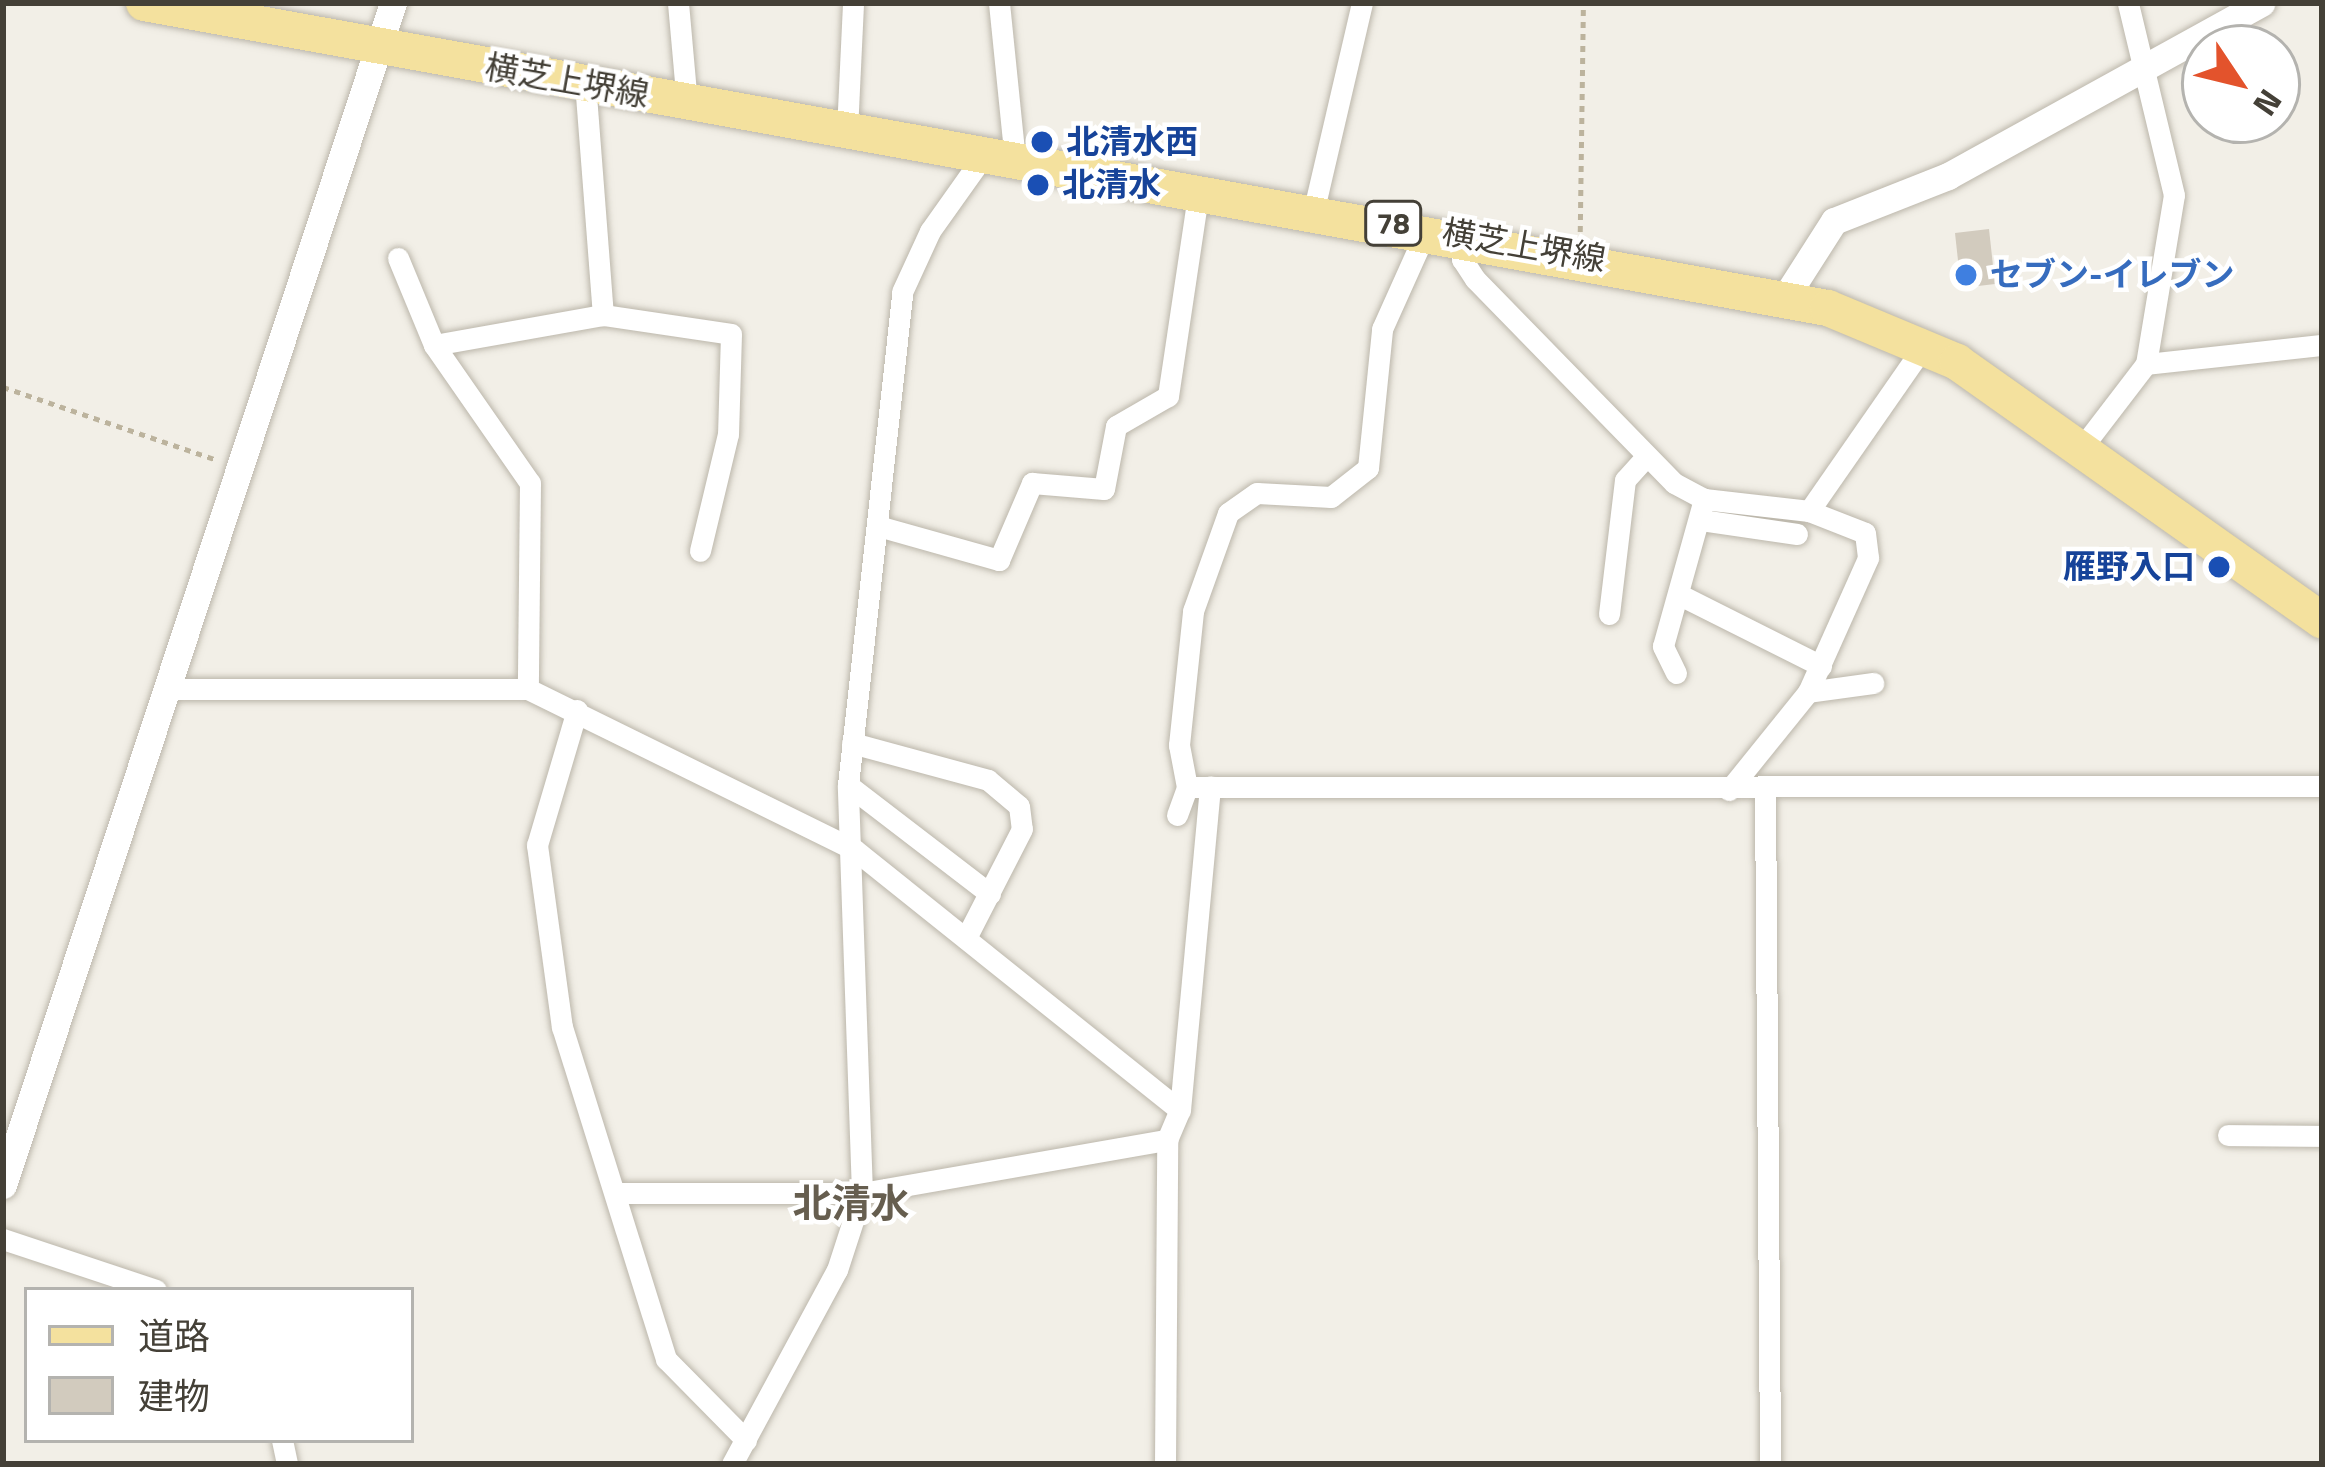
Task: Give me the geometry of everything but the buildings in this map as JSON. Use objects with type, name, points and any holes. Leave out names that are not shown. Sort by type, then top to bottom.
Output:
[{"type":"main road","name":"横芝上堺線","points":[[144,3],[687,104],[1428,229],[1786,296],[1925,344],[2083,446],[2322,620]]},
{"type":"street","points":[[3,1185],[166,689],[245,469],[393,3]]},
{"type":"street","points":[[678,3],[687,104]]},
{"type":"street","points":[[847,131],[853,3]]},
{"type":"street","points":[[733,1464],[838,1270],[862,1193],[855,850],[848,785],[902,292],[930,231],[1000,157],[999,3]]},
{"type":"street","points":[[1313,209],[1362,3]]},
{"type":"street","points":[[2083,446],[2146,364],[2174,195],[2149,70],[2128,3]]},
{"type":"street","points":[[1786,296],[1834,221],[1948,176],[2149,70],[2261,3]]},
{"type":"street","points":[[585,82],[603,315]]},
{"type":"street","points":[[878,526],[999,560],[1033,483],[1103,489],[1116,426],[1168,396],[1198,189]]},
{"type":"street","points":[[1177,815],[1187,787],[1179,745],[1192,611],[1228,513],[1257,494],[1331,497],[1368,468],[1382,329],[1428,229]]},
{"type":"street","points":[[1467,236],[1464,265],[1643,460],[1702,510],[1797,534]]},
{"type":"street","points":[[398,257],[434,345],[530,484],[528,689]]},
{"type":"street","points":[[434,345],[603,315],[731,334],[728,434],[700,551]]},
{"type":"street","points":[[1809,511],[1925,344]]},
{"type":"street","points":[[2146,364],[2322,345]]},
{"type":"street","points":[[1609,614],[1625,480],[1643,460]]},
{"type":"street","points":[[1702,510],[1809,511],[1865,533],[1869,545],[1808,692],[1729,790]]},
{"type":"street","points":[[1676,673],[1662,660],[1702,510]]},
{"type":"street","points":[[1679,595],[1821,666]]},
{"type":"street","points":[[1808,692],[1873,683]]},
{"type":"street","points":[[166,689],[528,689],[855,850],[1180,1109]]},
{"type":"street","points":[[577,710],[537,845],[562,1027],[666,1359],[746,1440]]},
{"type":"street","points":[[852,743],[1008,791],[1022,829],[966,938]]},
{"type":"street","points":[[848,785],[990,894]]},
{"type":"street","points":[[1165,1464],[1167,1140],[1180,1109],[1210,786]]},
{"type":"street","points":[[1187,787],[1766,791],[2322,786]]},
{"type":"street","points":[[1766,791],[1770,1464]]},
{"type":"street","points":[[2228,1135],[2322,1136]]},
{"type":"street","points":[[617,1193],[862,1193],[1167,1140]]},
{"type":"street","points":[[3,1239],[147,1287]]},
{"type":"path","points":[[1579,256],[1583,3]]},
{"type":"path","points":[[3,387],[245,469]]},
{"type":"place","name":"北清水西","points":[[1042,142]]},
{"type":"place","name":"北清水","points":[[1038,185]]},
{"type":"place","name":"セブン-イレブン","points":[[1966,275]]},
{"type":"place","name":"雁野入口","points":[[2219,567]]},
{"type":"district","name":"北清水","points":[[851,1203]]}]
